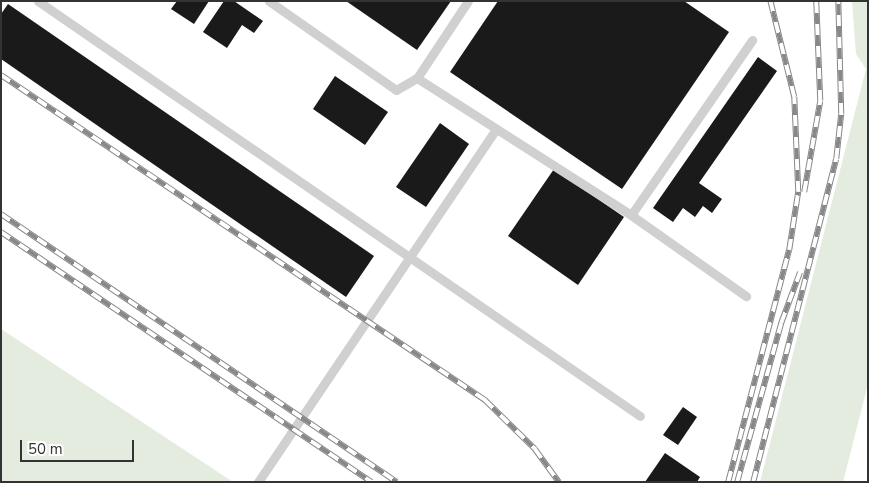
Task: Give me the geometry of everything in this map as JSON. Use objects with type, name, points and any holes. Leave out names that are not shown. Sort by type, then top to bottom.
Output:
[{"type":"lane","points":[[268,1],[390,88],[402,90],[417,78],[468,1]]},
{"type":"lane","points":[[39,2],[640,416]]},
{"type":"lane","points":[[631,215],[752,40]]},
{"type":"lane","points":[[417,78],[631,215],[746,296]]},
{"type":"lane","points":[[258,482],[496,129]]},
{"type":"shaded area","points":[[852,1],[868,1],[868,384],[843,482],[760,482],[866,69],[856,54]]},
{"type":"shaded area","points":[[1,329],[233,482],[1,482]]},
{"type":"building","points":[[177,1],[209,1],[194,24],[171,9]]},
{"type":"building","points":[[224,1],[234,1],[263,21],[254,33],[242,25],[227,48],[203,32]]},
{"type":"building","points":[[346,1],[451,1],[417,50]]},
{"type":"building","points":[[498,1],[684,1],[729,32],[622,189],[450,72]]},
{"type":"building","points":[[8,4],[374,256],[346,297],[1,59],[1,14]]},
{"type":"building","points":[[758,57],[777,71],[699,183],[722,199],[712,213],[703,206],[695,217],[683,208],[673,222],[653,208]]},
{"type":"building","points":[[335,76],[388,112],[365,145],[313,109]]},
{"type":"building","points":[[440,123],[469,144],[426,207],[396,187]]},
{"type":"building","points":[[554,169],[624,217],[578,285],[508,236]]},
{"type":"building","points":[[683,407],[697,417],[678,445],[663,435]]},
{"type":"building","points":[[665,453],[700,477],[697,482],[645,482]]},
{"type":"railway","points":[[728,482],[789,250],[798,192],[794,97],[770,1]]},
{"type":"railway","points":[[804,192],[820,101],[816,1]]},
{"type":"railway","points":[[753,482],[836,159],[841,114],[838,1]]},
{"type":"railway","points":[[1,75],[485,400],[535,449],[559,482]]},
{"type":"railway","points":[[1,214],[397,482]]},
{"type":"railway","points":[[1,232],[372,482]]},
{"type":"railway","points":[[737,482],[781,323],[800,272]]}]
